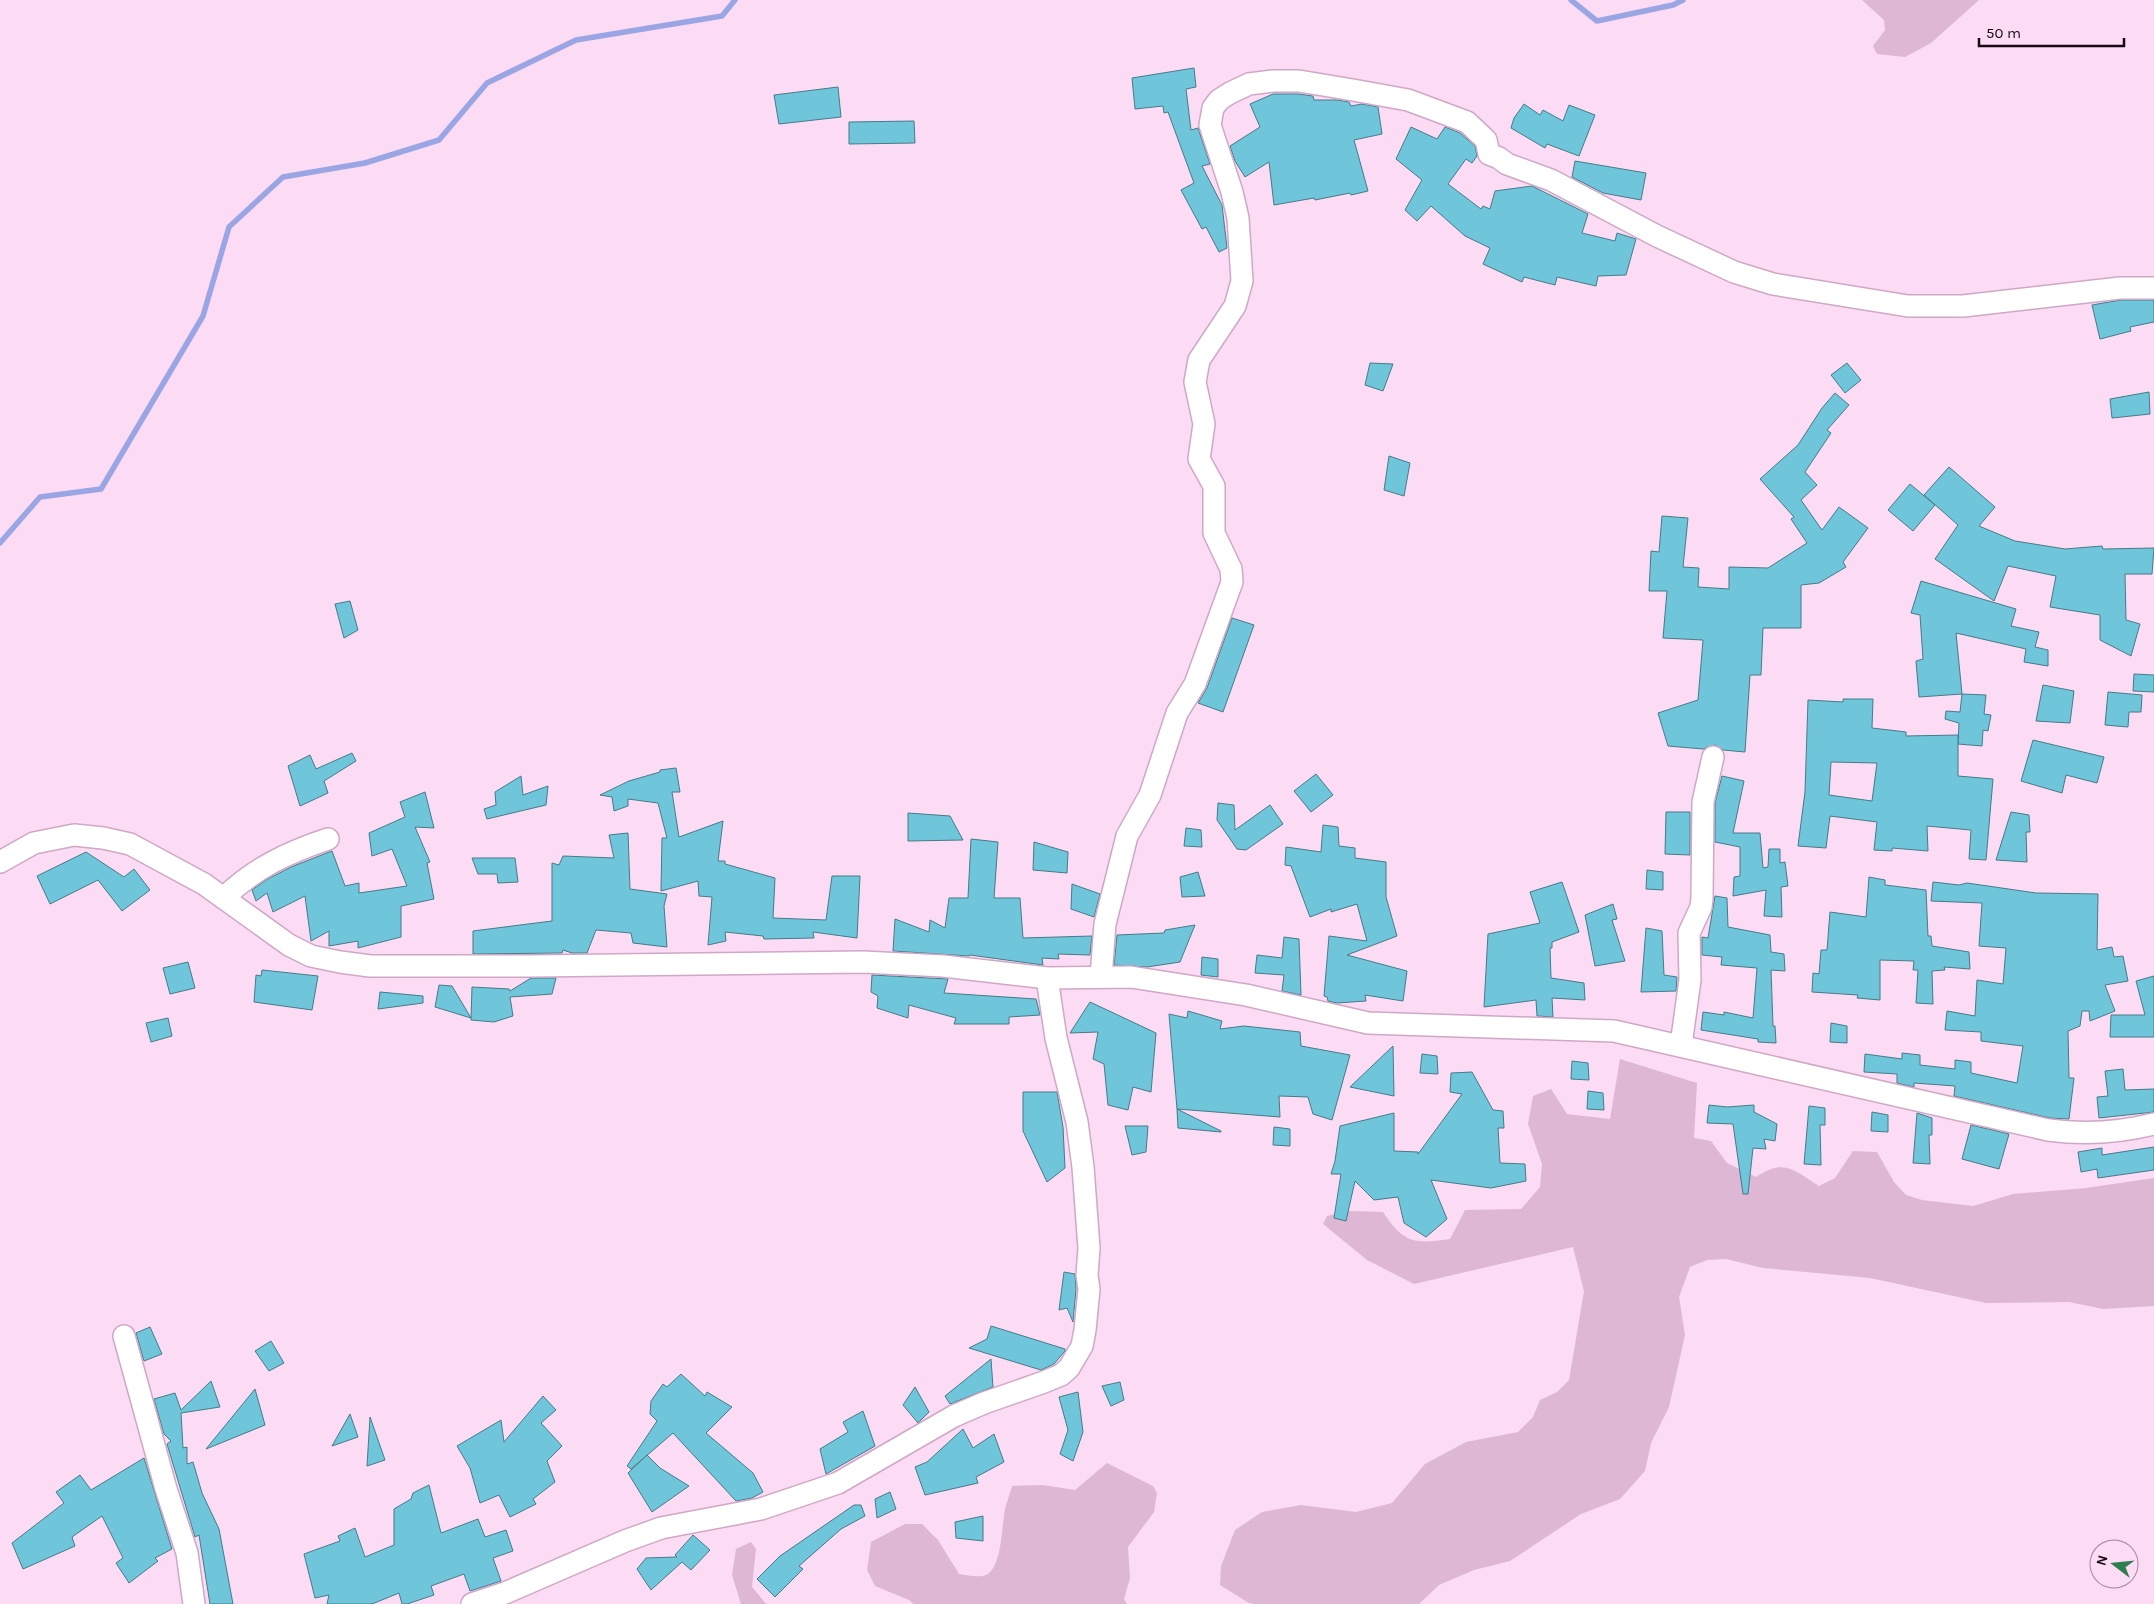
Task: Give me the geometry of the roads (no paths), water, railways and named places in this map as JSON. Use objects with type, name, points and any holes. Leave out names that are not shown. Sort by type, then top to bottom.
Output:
[{"type":"street","points":[[1101,977],[1106,924],[1127,836],[1150,795],[1177,713],[1195,684],[1232,582],[1231,569],[1214,534],[1214,486],[1199,459],[1204,424],[1195,382],[1199,360],[1234,306],[1242,281],[1238,218],[1232,192],[1210,125],[1213,108],[1219,100],[1249,84],[1299,81],[1408,100],[1435,109],[1474,127],[1486,140],[1489,154],[1507,164],[1551,180],[1657,236],[1734,272],[1782,286],[1908,306],[1963,306],[2102,290],[2154,288]]},
{"type":"street","points":[[1681,1045],[1690,980],[1689,933],[1701,907],[1702,898],[1703,802],[1713,757]]},
{"type":"street","points":[[0,862],[34,843],[74,835],[103,838],[130,844],[204,884],[289,945],[311,956],[370,966],[863,962],[952,967],[1047,978],[1130,977],[1246,995],[1368,1023],[1435,1027],[1591,1028],[1614,1030],[1824,1080],[2048,1130],[2080,1134],[2131,1130],[2154,1124]]},
{"type":"street","points":[[224,898],[240,883],[269,863],[292,851],[328,838]]},
{"type":"street","points":[[472,1604],[505,1593],[625,1541],[661,1528],[761,1509],[838,1483],[954,1416],[1061,1375],[1069,1368],[1079,1352],[1085,1330],[1089,1289],[1087,1275],[1089,1248],[1084,1166],[1077,1122],[1056,1038],[1047,978]]},
{"type":"street","points":[[124,1336],[166,1489],[187,1553],[194,1604]]},
{"type":"waterway","points":[[0,543],[40,497],[101,489],[203,316],[229,227],[283,177],[365,163],[439,140],[487,83],[576,40],[722,16],[735,0]]},
{"type":"waterway","points":[[1571,0],[1597,21],[1673,5],[1683,0]]}]
